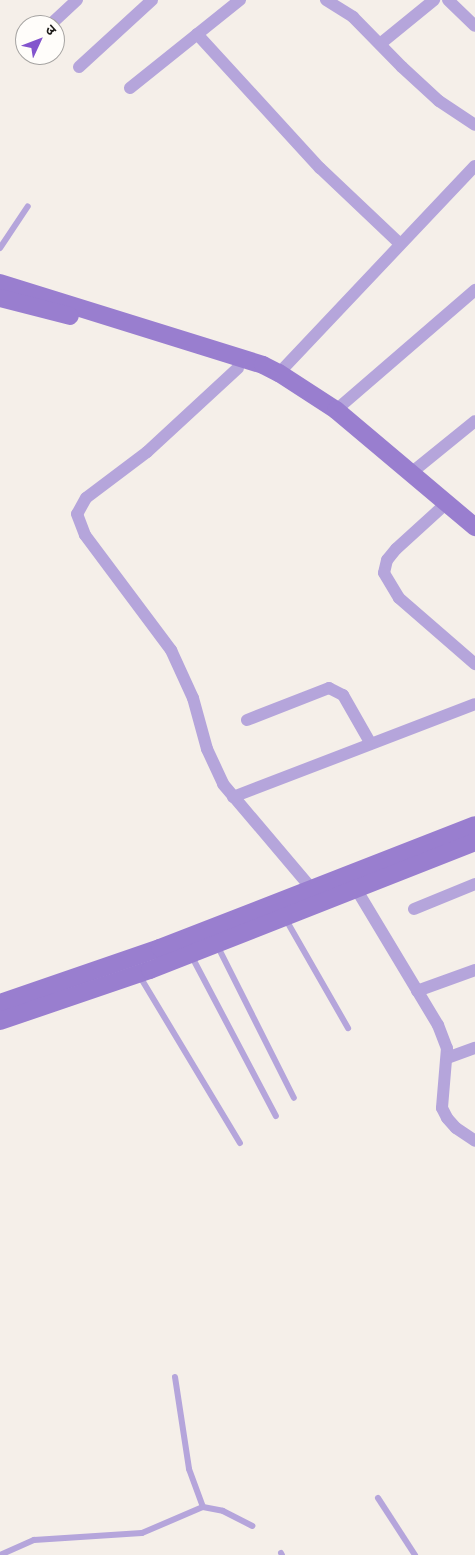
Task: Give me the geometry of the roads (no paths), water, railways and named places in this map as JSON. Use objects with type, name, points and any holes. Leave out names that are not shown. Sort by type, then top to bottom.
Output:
[{"type":"street","points":[[60,15],[76,0]]},
{"type":"street","points":[[78,67],[152,0]]},
{"type":"street","points":[[130,88],[240,0]]},
{"type":"street","points":[[326,0],[353,17],[439,101],[475,125]]},
{"type":"street","points":[[380,44],[434,0]]},
{"type":"street","points":[[448,0],[475,26]]},
{"type":"street","points":[[197,34],[320,168],[400,244]]},
{"type":"street","points":[[279,372],[475,166]]},
{"type":"street","points":[[0,283],[262,365],[279,372],[336,410],[475,527]]},
{"type":"street","points":[[336,410],[475,290]]},
{"type":"street","points":[[0,298],[58,312],[257,374],[296,395],[345,428],[475,540]]},
{"type":"street","points":[[238,368],[147,452],[86,498],[77,514],[84,535],[171,650],[193,698],[215,768],[233,797],[313,890]]},
{"type":"street","points":[[411,473],[475,422]]},
{"type":"street","points":[[440,509],[396,549],[387,560],[384,573],[387,582],[399,598],[475,664]]},
{"type":"street","points":[[247,720],[329,688],[343,696],[371,744]]},
{"type":"street","points":[[233,797],[475,704]]},
{"type":"street","points":[[0,1021],[138,974],[284,917],[352,882],[475,825]]},
{"type":"street","points":[[0,1003],[93,972],[313,890],[352,882],[475,842]]},
{"type":"street","points":[[352,882],[444,1039],[447,1058],[442,1086],[442,1108],[451,1123],[475,1141]]},
{"type":"street","points":[[414,909],[475,884]]},
{"type":"street","points":[[417,992],[475,970]]},
{"type":"street","points":[[447,1058],[475,1048]]},
{"type":"lane","points":[[0,248],[28,206]]},
{"type":"lane","points":[[284,917],[348,1028]]},
{"type":"lane","points":[[216,944],[294,1098]]},
{"type":"lane","points":[[191,954],[276,1116]]},
{"type":"lane","points":[[138,974],[240,1143]]},
{"type":"lane","points":[[175,1377],[189,1469],[203,1507]]},
{"type":"lane","points":[[378,1498],[415,1555]]},
{"type":"lane","points":[[0,1554],[34,1540],[142,1533],[203,1507],[223,1511],[252,1526]]}]
